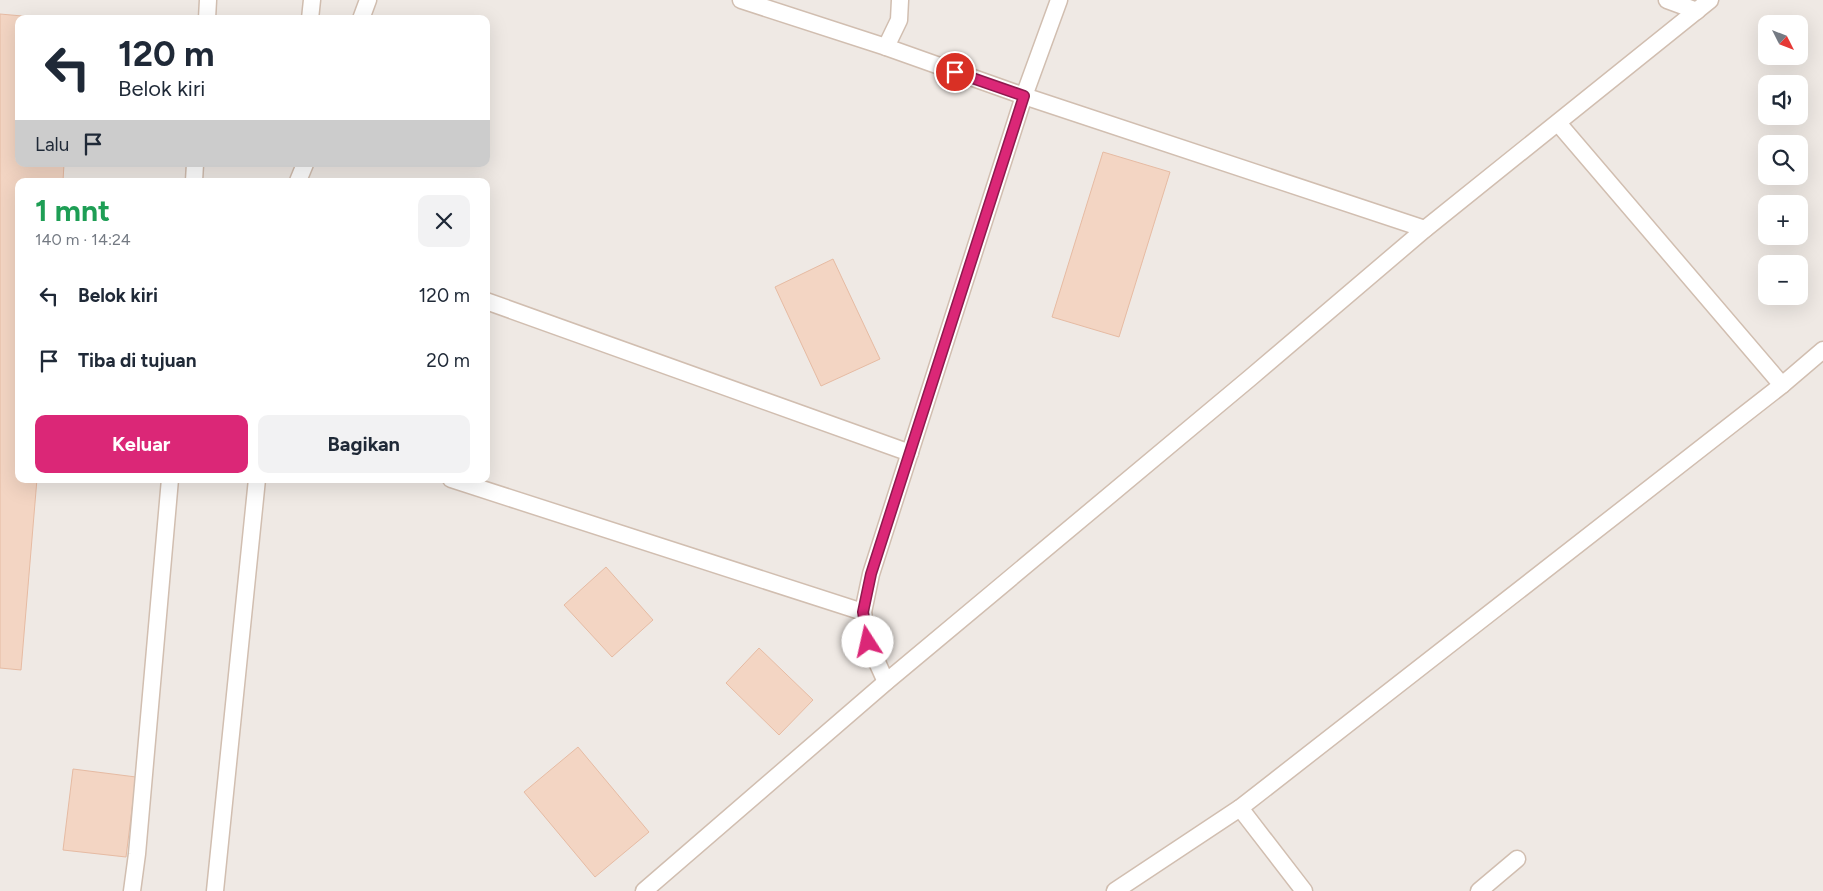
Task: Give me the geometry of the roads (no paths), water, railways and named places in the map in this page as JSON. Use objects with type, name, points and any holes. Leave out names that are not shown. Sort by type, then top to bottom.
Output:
[{"type":"lane","points":[[207,15],[208,0]]},
{"type":"lane","points":[[310,15],[312,0]]},
{"type":"lane","points":[[362,15],[366,0]]},
{"type":"lane","points":[[741,0],[1024,96],[1425,228]]},
{"type":"lane","points":[[886,48],[898,20],[900,0]]},
{"type":"lane","points":[[886,682],[868,642],[863,612],[871,574],[1024,96],[1059,0]]},
{"type":"lane","points":[[1667,0],[1697,11]]},
{"type":"lane","points":[[644,891],[886,682],[1250,378],[1425,228],[1710,0]]},
{"type":"lane","points":[[1558,123],[1782,385]]},
{"type":"lane","points":[[490,303],[910,453]]},
{"type":"lane","points":[[1115,891],[1240,808],[1782,385],[1823,350]]},
{"type":"lane","points":[[132,891],[137,854],[170,483]]},
{"type":"lane","points":[[216,891],[258,483]]},
{"type":"lane","points":[[463,483],[863,612]]},
{"type":"lane","points":[[1240,808],[1304,891]]},
{"type":"lane","points":[[1479,891],[1517,859]]}]
